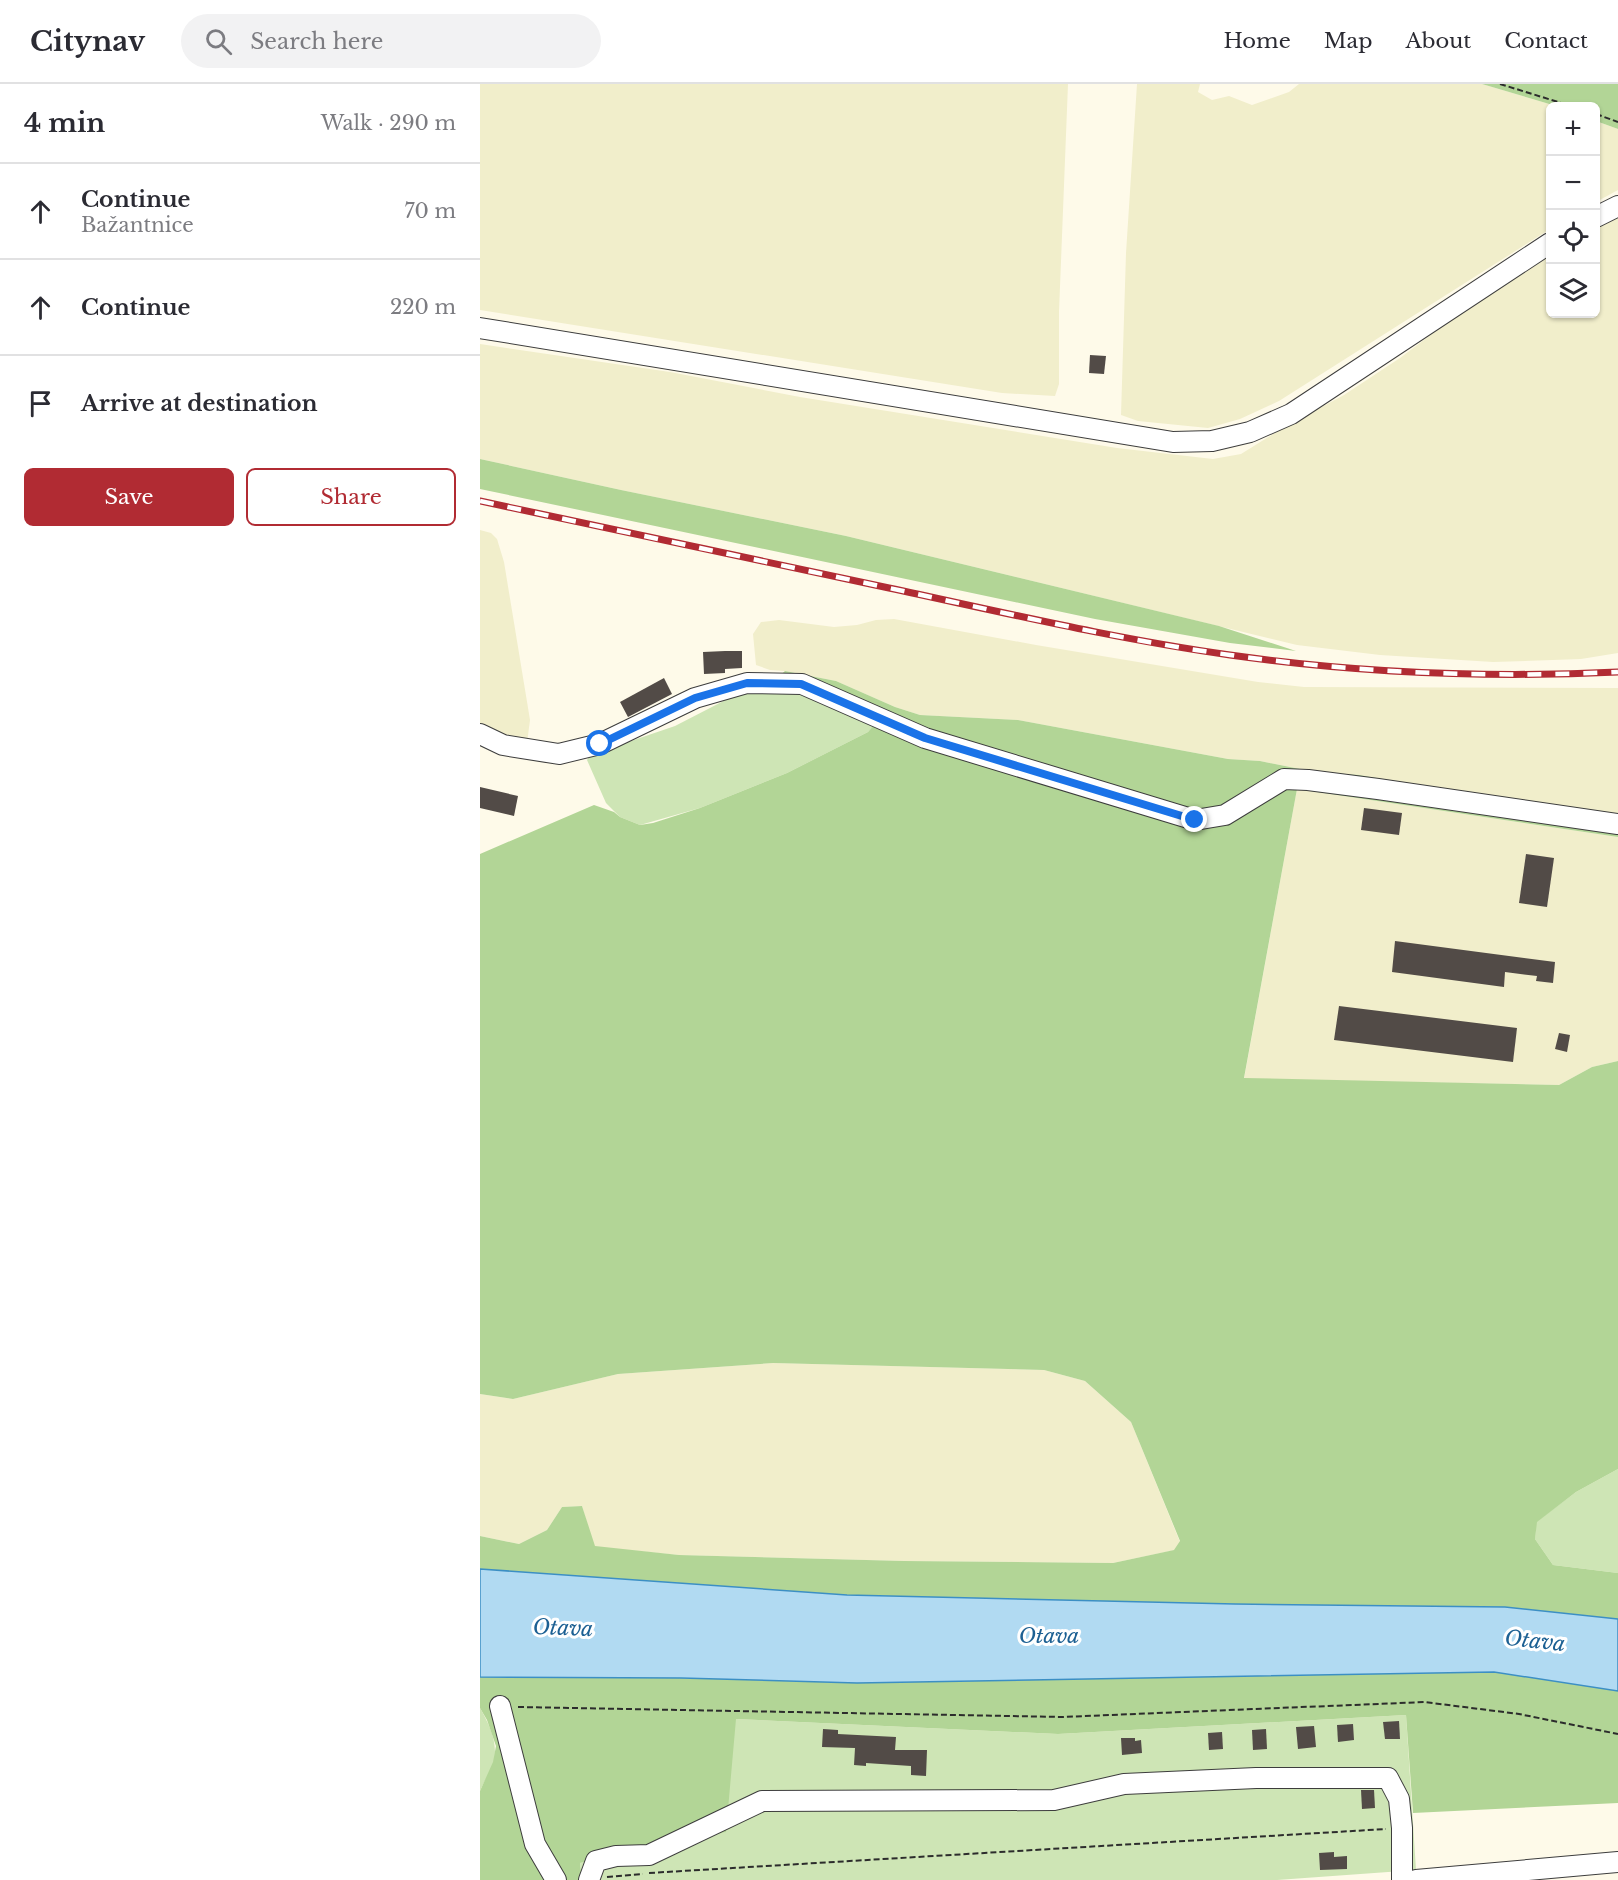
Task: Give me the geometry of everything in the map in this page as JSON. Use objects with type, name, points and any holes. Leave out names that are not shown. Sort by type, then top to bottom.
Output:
[{"type":"street","points":[[1600,214],[1618,206]]},
{"type":"street","points":[[480,328],[1173,442],[1212,441],[1250,432],[1291,414],[1546,246]]},
{"type":"street","points":[[480,734],[503,746],[559,754],[600,744],[695,698],[747,683],[801,684],[925,738],[1195,820],[1225,815],[1284,779],[1378,789],[1618,824]]},
{"type":"street","points":[[500,1706],[535,1844],[555,1880]]},
{"type":"street","points":[[589,1879],[596,1861],[616,1856],[649,1855],[762,1801],[1054,1800],[1124,1784],[1256,1778],[1388,1778],[1399,1799],[1402,1828],[1402,1880]]},
{"type":"street","points":[[1416,1880],[1618,1862]]},
{"type":"path","points":[[1500,84],[1558,102]]},
{"type":"path","points":[[1600,115],[1618,122]]},
{"type":"path","points":[[500,1706],[1063,1717],[1424,1702],[1519,1714],[1618,1734]]},
{"type":"path","points":[[589,1879],[1021,1850],[1402,1828]]},
{"type":"shaded area","points":[[480,84],[1068,84],[1059,312],[1059,384],[1055,396],[1002,393],[480,310]]},
{"type":"shaded area","points":[[1137,84],[1200,84],[1198,92],[1212,100],[1229,96],[1252,105],[1289,92],[1299,84],[1482,84],[1546,103],[1546,232],[1279,401],[1240,419],[1208,428],[1138,421],[1121,415],[1126,253]]},
{"type":"shaded area","points":[[1600,122],[1618,129],[1618,190],[1600,200]]},
{"type":"shaded area","points":[[1618,216],[1618,653],[1581,659],[1493,662],[1380,655],[1297,645],[846,536],[480,459],[480,344],[670,372],[800,397],[1117,448],[1213,459],[1241,454],[1286,426],[1344,395],[1400,358],[1449,321],[1546,259],[1546,318],[1600,318],[1600,224]]},
{"type":"shaded area","points":[[480,530],[491,533],[497,539],[504,562],[530,720],[527,743],[480,727]]},
{"type":"shaded area","points":[[894,619],[1258,682],[1304,687],[1618,688],[1618,820],[1359,775],[1315,772],[1260,761],[1228,759],[1018,720],[920,715],[895,707],[836,681],[770,670],[756,665],[753,634],[761,622],[779,620],[834,627]]},
{"type":"shaded area","points":[[1297,789],[1618,837],[1618,1061],[1592,1067],[1559,1085],[1244,1079]]},
{"type":"shaded area","points":[[773,1363],[1044,1370],[1085,1381],[1131,1422],[1180,1542],[1175,1550],[1113,1563],[904,1561],[679,1555],[594,1547],[582,1506],[562,1507],[547,1530],[519,1544],[480,1536],[480,1394],[513,1399],[618,1374]]},
{"type":"green space","points":[[1482,84],[1618,84],[1618,129],[1600,122],[1600,102],[1546,103]]},
{"type":"green space","points":[[480,459],[846,536],[1219,626],[1296,651],[1230,643],[1095,619],[480,489]]},
{"type":"green space","points":[[785,671],[836,681],[895,707],[920,715],[1018,720],[1228,759],[1260,761],[1315,772],[1359,775],[1618,820],[1618,837],[1297,789],[1244,1078],[1559,1085],[1592,1067],[1618,1061],[1618,1469],[1576,1492],[1537,1522],[1535,1539],[1553,1565],[1618,1573],[1618,1619],[1505,1607],[1235,1604],[847,1595],[480,1569],[480,1536],[519,1544],[547,1530],[562,1507],[582,1506],[595,1546],[679,1555],[904,1561],[1113,1563],[1174,1550],[1180,1541],[1131,1422],[1085,1381],[1044,1370],[773,1363],[618,1374],[513,1399],[480,1394],[480,854],[594,805],[640,825],[700,808],[787,773],[868,732],[875,724],[834,700],[768,686]]},
{"type":"green space","points":[[795,688],[876,724],[868,732],[787,773],[700,808],[640,825],[620,817],[606,803],[587,760],[590,755],[675,726],[741,692]]},
{"type":"green space","points":[[1618,1469],[1618,1573],[1553,1565],[1535,1539],[1536,1522],[1576,1492]]},
{"type":"green space","points":[[1494,1672],[1618,1691],[1618,1803],[1413,1813],[1406,1715],[1058,1734],[736,1719],[726,1832],[580,1863],[582,1880],[480,1880],[480,1791],[493,1762],[496,1746],[480,1708],[480,1677],[681,1678],[857,1683]]},
{"type":"green space","points":[[480,1708],[492,1733],[495,1754],[493,1765],[480,1791]]},
{"type":"green space","points":[[1406,1715],[1416,1870],[1277,1880],[582,1880],[580,1863],[725,1832],[735,1719],[1058,1734]]},
{"type":"water","name":"Otava","points":[[480,1569],[847,1595],[1235,1604],[1505,1607],[1618,1619],[1618,1691],[1494,1672],[857,1683],[681,1678],[480,1677]]},
{"type":"building","points":[[1090,355],[1106,356],[1104,374],[1089,373]]},
{"type":"building","points":[[742,651],[742,668],[725,669],[725,673],[704,674],[703,652]]},
{"type":"building","points":[[664,678],[672,694],[628,717],[620,702]]},
{"type":"building","points":[[480,787],[518,796],[514,816],[480,808]]},
{"type":"building","points":[[1364,808],[1402,813],[1399,835],[1361,830]]},
{"type":"building","points":[[1526,854],[1554,858],[1547,907],[1519,903]]},
{"type":"building","points":[[1395,941],[1555,962],[1553,983],[1536,981],[1537,976],[1505,972],[1504,987],[1392,972]]},
{"type":"building","points":[[1339,1006],[1517,1028],[1513,1062],[1334,1040]]},
{"type":"building","points":[[1559,1033],[1570,1035],[1567,1052],[1555,1049]]},
{"type":"building","points":[[1399,1721],[1400,1739],[1385,1739],[1383,1722]]},
{"type":"building","points":[[1353,1724],[1354,1740],[1338,1742],[1337,1725]]},
{"type":"building","points":[[1314,1726],[1316,1747],[1298,1749],[1296,1727]]},
{"type":"building","points":[[823,1729],[838,1730],[838,1734],[896,1737],[895,1750],[927,1750],[926,1776],[911,1775],[911,1766],[866,1763],[866,1766],[854,1765],[855,1748],[822,1747]]},
{"type":"building","points":[[1266,1729],[1267,1749],[1253,1750],[1252,1730]]},
{"type":"building","points":[[1222,1732],[1223,1749],[1209,1750],[1208,1733]]},
{"type":"building","points":[[1121,1738],[1141,1740],[1142,1753],[1122,1755]]},
{"type":"building","points":[[1361,1790],[1374,1790],[1375,1808],[1362,1809]]},
{"type":"building","points":[[1334,1852],[1334,1857],[1347,1856],[1347,1869],[1320,1870],[1319,1853]]},
{"type":"railway","points":[[480,501],[1059,624],[1230,655],[1375,670],[1472,674],[1618,672]]},
{"type":"route","points":[[600,744],[695,698],[747,683],[801,684],[925,738],[1195,820]]}]
